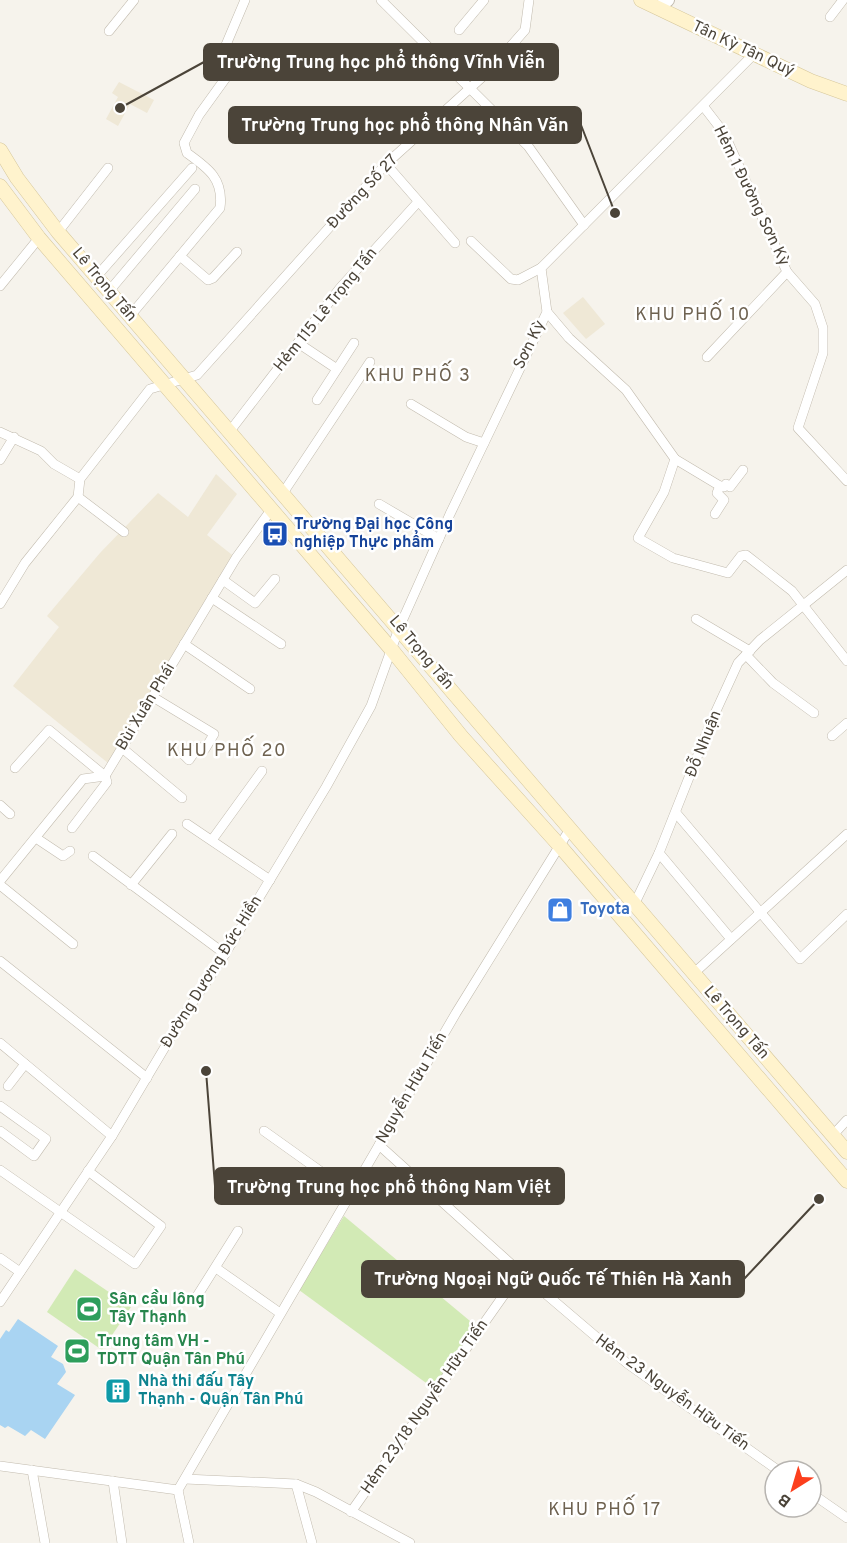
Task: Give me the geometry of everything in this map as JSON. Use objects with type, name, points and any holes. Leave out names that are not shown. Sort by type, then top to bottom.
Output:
[{"type":"main road","name":"Tân Kỳ Tân Quý","points":[[641,0],[663,4],[754,54],[847,94]]},
{"type":"main road","name":"Lê Trọng Tấn","points":[[0,150],[58,232],[847,1152]]},
{"type":"main road","name":"Lê Trọng Tấn","points":[[1,189],[39,238],[391,649],[461,736],[559,845],[847,1181]]},
{"type":"street","points":[[109,31],[134,0]]},
{"type":"street","points":[[220,59],[245,0]]},
{"type":"street","points":[[381,0],[528,146],[584,225]]},
{"type":"street","points":[[459,30],[484,0]]},
{"type":"street","name":"Đường Số 27","points":[[80,479],[150,389],[197,375],[386,164],[470,89],[525,30],[529,0]]},
{"type":"street","points":[[830,17],[843,0]]},
{"type":"street","points":[[471,241],[511,279],[518,280],[541,268],[704,107],[754,54]]},
{"type":"street","points":[[130,316],[220,208],[221,196],[211,170],[187,153],[184,143],[199,115],[230,72]]},
{"type":"street","name":"Hẻm 1 Đường Sơn Kỳ","points":[[704,107],[723,132],[787,272],[815,304],[819,314],[823,328],[823,353],[798,428],[847,481]]},
{"type":"street","points":[[386,164],[455,243]]},
{"type":"street","points":[[58,232],[108,168]]},
{"type":"street","points":[[97,276],[192,168]]},
{"type":"street","points":[[110,290],[195,189]]},
{"type":"street","name":"Hẻm 115 Lê Trọng Tấn","points":[[230,431],[340,288],[418,202]]},
{"type":"street","points":[[0,286],[39,238]]},
{"type":"street","points":[[180,256],[208,280],[213,278],[237,252]]},
{"type":"street","name":"Sơn Kỳ","points":[[399,627],[547,312],[541,268]]},
{"type":"street","points":[[707,357],[787,272]]},
{"type":"street","points":[[547,312],[569,338],[626,390],[675,459],[724,487],[726,484],[730,487],[743,470]]},
{"type":"street","points":[[298,343],[337,369]]},
{"type":"street","points":[[316,400],[354,343]]},
{"type":"street","points":[[283,493],[370,362]]},
{"type":"street","points":[[411,404],[466,437],[484,443]]},
{"type":"street","points":[[0,432],[41,451],[54,464],[80,479],[78,497],[25,563],[0,604]]},
{"type":"street","points":[[0,460],[14,437]]},
{"type":"street","points":[[675,459],[664,492],[638,538],[673,558],[729,573],[741,556],[747,555],[792,591],[847,661]]},
{"type":"street","points":[[715,514],[724,500],[717,493],[720,486]]},
{"type":"street","points":[[78,497],[124,532]]},
{"type":"street","points":[[379,504],[439,539]]},
{"type":"street","name":"Bùi Xuân Phái","points":[[72,828],[107,782],[105,776],[184,644],[223,580],[271,510]]},
{"type":"street","name":"Đỗ Nhuận","points":[[634,905],[660,853],[711,722],[738,663],[847,570]]},
{"type":"street","points":[[223,580],[255,603],[275,579]]},
{"type":"street","points":[[212,598],[281,644]]},
{"type":"street","points":[[696,620],[748,653],[773,683],[814,714]]},
{"type":"street","name":"Đường Dương Đức Hiền","points":[[0,1302],[112,1136],[270,880],[371,706],[399,627]]},
{"type":"street","points":[[184,644],[250,689]]},
{"type":"street","points":[[153,697],[214,734],[205,749],[198,747],[189,760],[184,755]]},
{"type":"street","points":[[832,736],[847,723]]},
{"type":"street","points":[[15,768],[49,730],[105,776]]},
{"type":"street","points":[[122,748],[182,798]]},
{"type":"street","points":[[212,840],[262,771]]},
{"type":"street","points":[[73,944],[0,883],[82,779],[105,776]]},
{"type":"street","points":[[0,805],[10,814]]},
{"type":"street","points":[[676,813],[759,914],[800,959],[847,914]]},
{"type":"street","points":[[187,824],[270,880]]},
{"type":"street","name":"Nguyễn Hữu Tiến","points":[[178,1490],[379,1145],[570,829]]},
{"type":"street","points":[[131,885],[172,834]]},
{"type":"street","points":[[693,974],[847,834]]},
{"type":"street","points":[[36,838],[63,856],[70,850]]},
{"type":"street","points":[[660,853],[731,939]]},
{"type":"street","points":[[93,856],[225,954]]},
{"type":"street","points":[[0,961],[147,1078]]},
{"type":"street","points":[[0,1043],[112,1136]]},
{"type":"street","points":[[8,1086],[25,1065]]},
{"type":"street","points":[[0,1106],[46,1139],[34,1156],[0,1131]]},
{"type":"street","points":[[833,1135],[847,1120]]},
{"type":"street","points":[[264,1131],[351,1193]]},
{"type":"street","name":"Hẻm 23 Nguyễn Hữu Tiến","points":[[379,1145],[520,1272],[628,1365],[763,1459]]},
{"type":"street","points":[[0,1170],[60,1214],[135,1264],[161,1226],[88,1171]]},
{"type":"street","points":[[194,1301],[238,1231]]},
{"type":"street","points":[[0,1258],[20,1272]]},
{"type":"street","points":[[216,1268],[280,1313]]},
{"type":"street","name":"Hẻm 23/18 Nguyễn Hữu Tiến","points":[[351,1512],[520,1272]]},
{"type":"street","points":[[0,1466],[178,1490],[189,1543]]},
{"type":"street","points":[[32,1470],[45,1543]]},
{"type":"street","points":[[185,1479],[296,1484],[410,1543]]},
{"type":"street","points":[[113,1481],[122,1543]]},
{"type":"street","points":[[296,1484],[312,1543]]},
{"type":"street","points":[[823,1501],[847,1518]]},
{"type":"shaded area","points":[[119,82],[154,100],[147,113],[130,104],[118,126],[106,119],[118,97],[112,93]]},
{"type":"shaded area","points":[[583,297],[605,324],[586,339],[563,313]]},
{"type":"shaded area","points":[[216,474],[237,494],[207,535],[236,558],[108,763],[13,686],[59,627],[47,616],[100,553],[158,493],[188,517]]},
{"type":"green space","points":[[344,1216],[476,1326],[433,1388],[299,1290]]},
{"type":"green space","name":"Sân cầu lông Tây Thạnh","points":[[75,1269],[131,1307],[102,1350],[47,1312]]},
{"type":"water","points":[[18,1319],[58,1346],[51,1357],[63,1364],[66,1372],[57,1384],[75,1395],[45,1439],[31,1430],[25,1436],[8,1426],[5,1428],[0,1425],[0,1339],[6,1330],[9,1332]]},
{"type":"place","name":"Trường Trung học phổ thông Vĩnh Viễn","points":[[120,108]]},
{"type":"place","name":"Trường Trung học phổ thông Nhân Văn","points":[[615,213]]},
{"type":"place","name":"Trường Đại học Công nghiệp Thực phẩm","points":[[275,534]]},
{"type":"place","name":"Toyota","points":[[560,910]]},
{"type":"place","name":"Trường Trung học phổ thông Nam Việt","points":[[206,1071]]},
{"type":"place","name":"Trường Ngoại Ngữ Quốc Tế Thiên Hà Xanh","points":[[819,1199]]},
{"type":"place","name":"Sân cầu lông Tây Thạnh","points":[[89,1309]]},
{"type":"place","name":"Trung tâm VH - TDTT Quận Tân Phú","points":[[77,1351]]},
{"type":"place","name":"Nhà thi đấu Tây Thạnh - Quận Tân Phú","points":[[118,1391]]},
{"type":"district","name":"KHU PHỐ 10","points":[[693,315]]},
{"type":"district","name":"KHU PHỐ 3","points":[[418,376]]},
{"type":"district","name":"KHU PHỐ 20","points":[[227,751]]},
{"type":"district","name":"KHU PHỐ 17","points":[[605,1510]]}]
